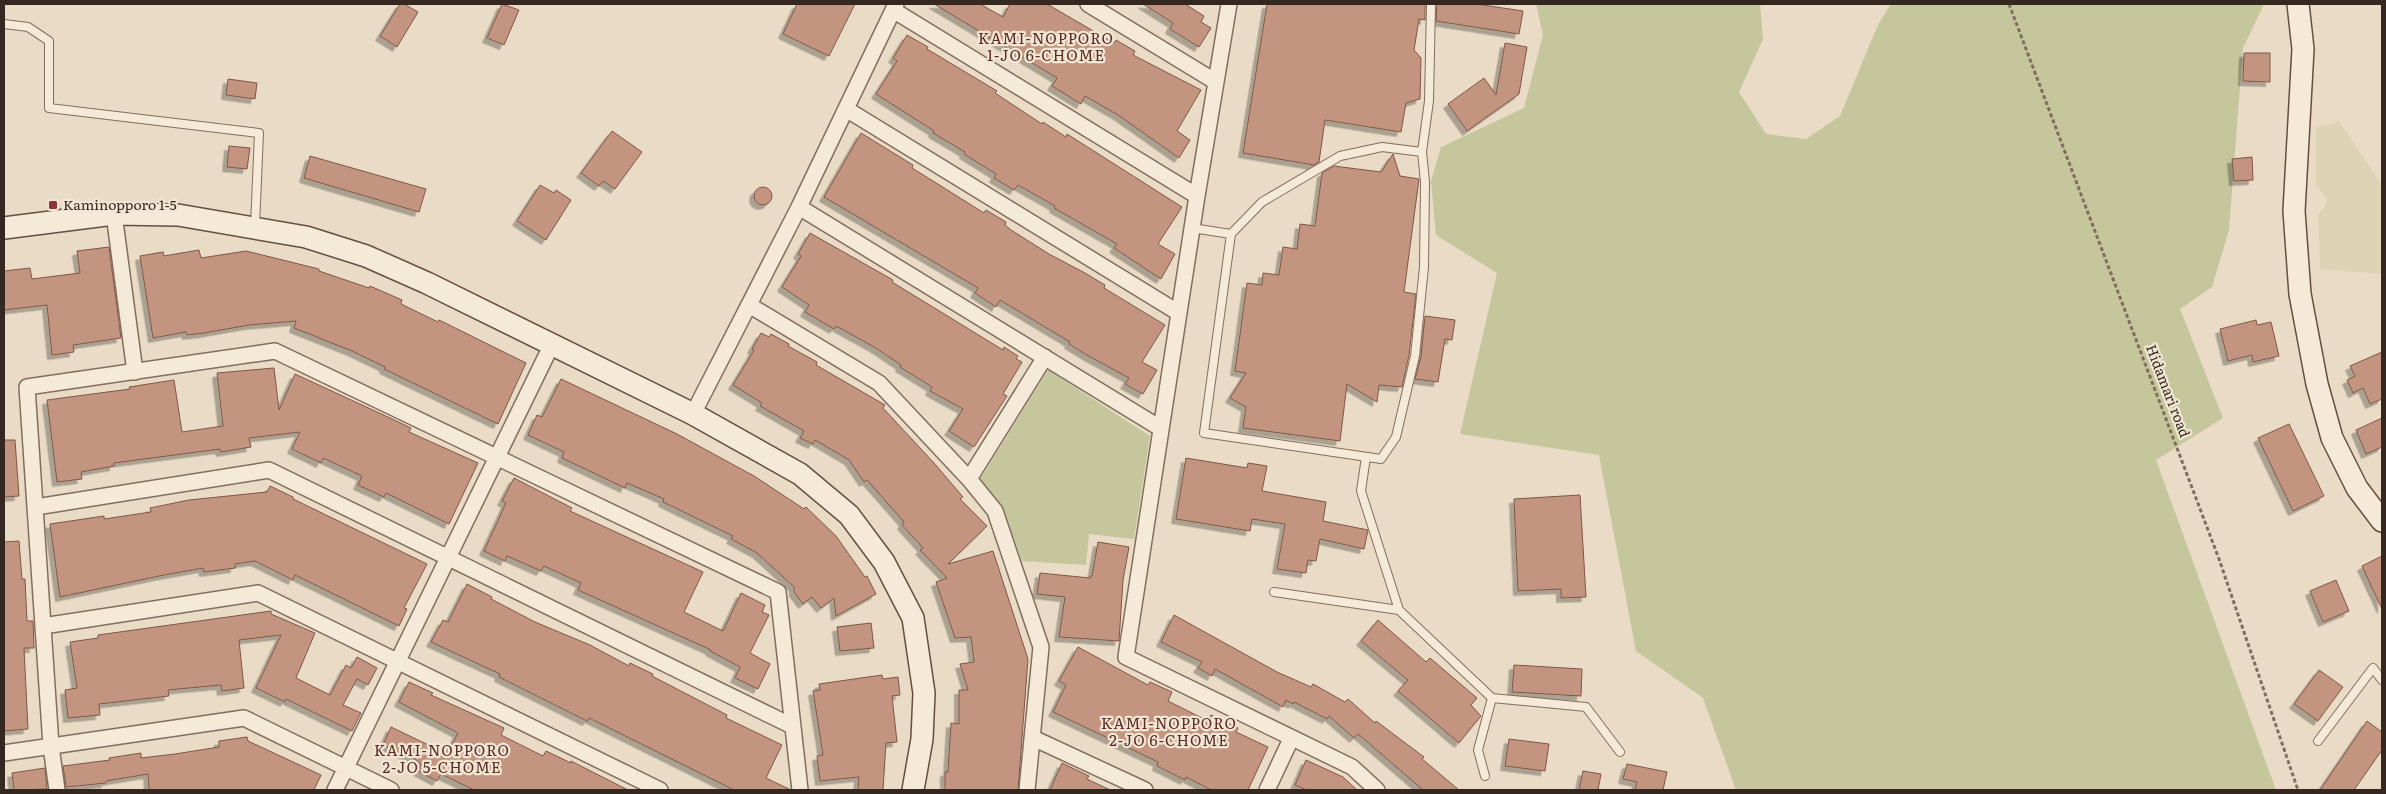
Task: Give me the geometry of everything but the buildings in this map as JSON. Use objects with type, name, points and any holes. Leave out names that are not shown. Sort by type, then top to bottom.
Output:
[{"type":"street","points":[[1088,4],[1216,82]]},
{"type":"street","points":[[1229,4],[1160,428],[1126,657],[1291,739],[1352,767],[1377,790]]},
{"type":"street","points":[[2298,4],[2302,49],[2294,211],[2300,294],[2317,384],[2332,438],[2357,488],[2382,521]]},
{"type":"street","points":[[693,414],[799,207],[895,7],[1197,196]]},
{"type":"street","points":[[846,109],[1179,313]]},
{"type":"street","points":[[799,207],[1160,428]]},
{"type":"street","points":[[114,214],[135,372]]},
{"type":"street","points":[[4,228],[114,214],[178,215],[306,237],[366,256],[427,283],[693,414],[800,474],[850,515],[884,562],[913,618],[924,693],[922,739],[913,790]]},
{"type":"street","points":[[749,305],[879,383],[969,479],[995,511],[1041,647],[1027,790]]},
{"type":"street","points":[[335,790],[552,344]]},
{"type":"street","points":[[57,790],[51,746],[28,387],[275,350],[778,592],[800,790]]},
{"type":"street","points":[[969,479],[1045,357]]},
{"type":"street","points":[[36,507],[269,470],[792,726]]},
{"type":"street","points":[[43,626],[258,593],[660,790]]},
{"type":"street","points":[[4,754],[244,718],[391,790]]},
{"type":"street","points":[[1032,738],[1145,790]]},
{"type":"street","points":[[1267,790],[1291,739]]},
{"type":"lane","points":[[1422,152],[1382,147],[1340,156],[1262,202],[1231,234],[1204,433],[1381,459],[1396,437],[1415,356],[1424,267],[1425,182],[1422,152],[1429,101],[1431,4]]},
{"type":"lane","points":[[4,24],[28,27],[49,41],[49,108],[259,133],[255,227]]},
{"type":"lane","points":[[1192,228],[1231,234]]},
{"type":"lane","points":[[1366,457],[1361,492],[1399,610],[1492,698],[1586,707],[1620,752]]},
{"type":"lane","points":[[1274,592],[1399,610]]},
{"type":"lane","points":[[2318,741],[2373,668],[2382,680]]},
{"type":"lane","points":[[1485,776],[1478,750],[1492,698]]},
{"type":"path","name":"Hidamari road","points":[[2009,4],[2219,559],[2298,790]]},
{"type":"shaded area","points":[[2339,121],[2382,185],[2382,274],[2320,269],[2318,214],[2325,207],[2327,199],[2316,185],[2316,128]]},
{"type":"green space","points":[[1536,4],[1760,4],[1763,39],[1739,92],[1766,134],[1806,139],[1840,116],[1878,25],[1891,4],[2264,4],[2243,48],[2229,230],[2212,287],[2180,309],[2223,418],[2156,460],[2276,790],[1736,790],[1703,698],[1636,651],[1599,455],[1460,434],[1497,273],[1436,235],[1431,181],[1441,147],[1524,108],[1543,35]]},
{"type":"green space","points":[[1048,370],[1150,436],[1134,539],[1089,534],[1086,565],[1022,561],[1003,511],[979,481]]},
{"type":"place","name":"Kaminopporo 1-5","points":[[53,205]]},
{"type":"district","name":"KAMI-NOPPORO 1-JO 6-CHOME","points":[[1046,48]]},
{"type":"district","name":"KAMI-NOPPORO 2-JO 6-CHOME","points":[[1169,732]]},
{"type":"district","name":"KAMI-NOPPORO 2-JO 5-CHOME","points":[[442,760]]}]
